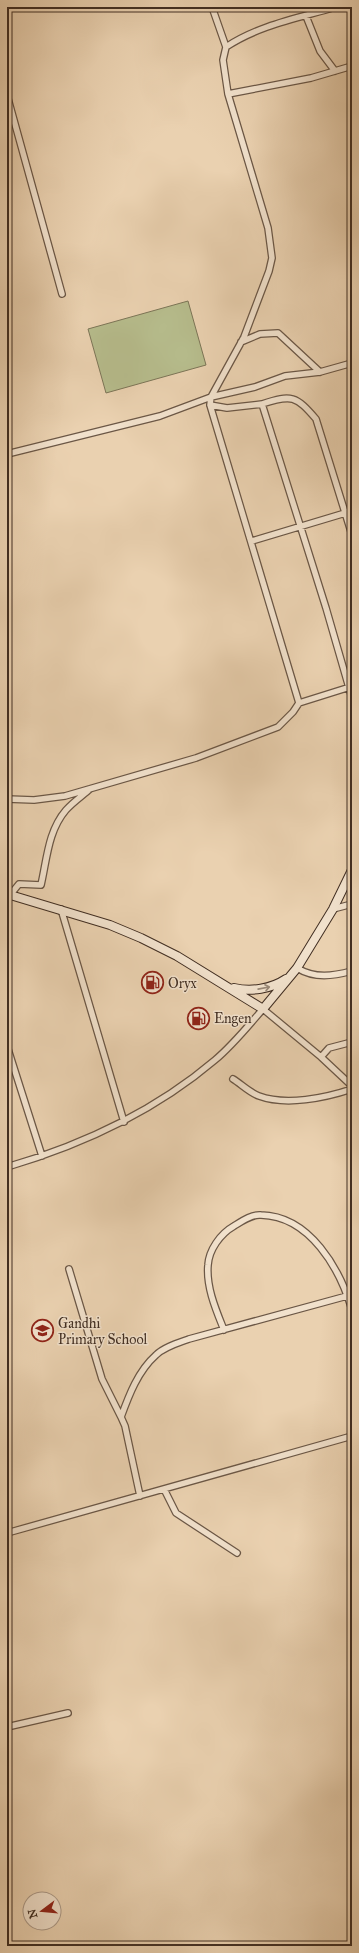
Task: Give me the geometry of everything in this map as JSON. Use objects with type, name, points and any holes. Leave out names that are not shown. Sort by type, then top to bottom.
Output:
[{"type":"main road","points":[[8,894],[110,925],[140,938],[176,956],[229,986],[263,1009],[296,970],[333,909],[352,870]]},
{"type":"main road","points":[[229,986],[246,990],[264,988],[280,983],[296,970]]},
{"type":"street","points":[[212,7],[226,47],[223,60],[228,94],[262,204],[271,245],[272,258],[269,271],[241,342],[211,397],[210,405],[252,541],[299,703]]},
{"type":"street","points":[[226,47],[254,32],[306,16],[318,10],[336,7]]},
{"type":"street","points":[[306,16],[320,51],[335,71]]},
{"type":"street","points":[[228,94],[311,78],[352,66]]},
{"type":"street","points":[[7,95],[62,294]]},
{"type":"street","points":[[241,342],[260,334],[278,333],[320,372]]},
{"type":"street","points":[[7,454],[160,416],[211,397],[255,387],[285,376],[320,372],[352,363]]},
{"type":"street","points":[[210,405],[227,408],[262,404],[282,398],[292,398],[303,404],[316,419],[332,466],[352,535]]},
{"type":"street","points":[[262,404],[326,608],[352,698]]},
{"type":"street","points":[[252,541],[352,511]]},
{"type":"street","points":[[7,799],[34,800],[50,798],[196,758],[278,728],[299,703],[350,687]]},
{"type":"street","points":[[8,894],[19,884],[41,885],[56,825],[66,810],[91,788]]},
{"type":"street","points":[[333,909],[352,904]]},
{"type":"street","points":[[61,909],[124,1122]]},
{"type":"street","points":[[296,970],[307,974],[332,976],[352,971]]},
{"type":"street","points":[[7,1167],[42,1156],[124,1122],[169,1094],[215,1060],[263,1009],[321,1057],[352,1088],[336,1095],[293,1102],[258,1096],[233,1079]]},
{"type":"street","points":[[321,1057],[329,1048],[352,1042]]},
{"type":"street","points":[[7,1046],[42,1156]]},
{"type":"street","points":[[224,1330],[215,1308],[209,1285],[208,1266],[211,1252],[218,1240],[230,1228],[246,1219],[260,1214],[279,1218],[306,1233],[325,1255],[336,1271],[352,1310]]},
{"type":"street","points":[[69,1269],[102,1379],[125,1426],[126,1437],[140,1496]]},
{"type":"street","points":[[121,1417],[142,1370],[156,1354],[172,1345],[347,1296]]},
{"type":"street","points":[[7,1533],[352,1436]]},
{"type":"street","points":[[164,1489],[176,1513],[237,1553]]},
{"type":"street","points":[[7,1726],[68,1713]]},
{"type":"green space","points":[[188,301],[206,365],[106,393],[88,329]]},
{"type":"place","name":"Oryx","points":[[152,983]]},
{"type":"place","name":"Engen","points":[[198,1018]]},
{"type":"place","name":"Gandhi Primary School","points":[[43,1331]]}]
